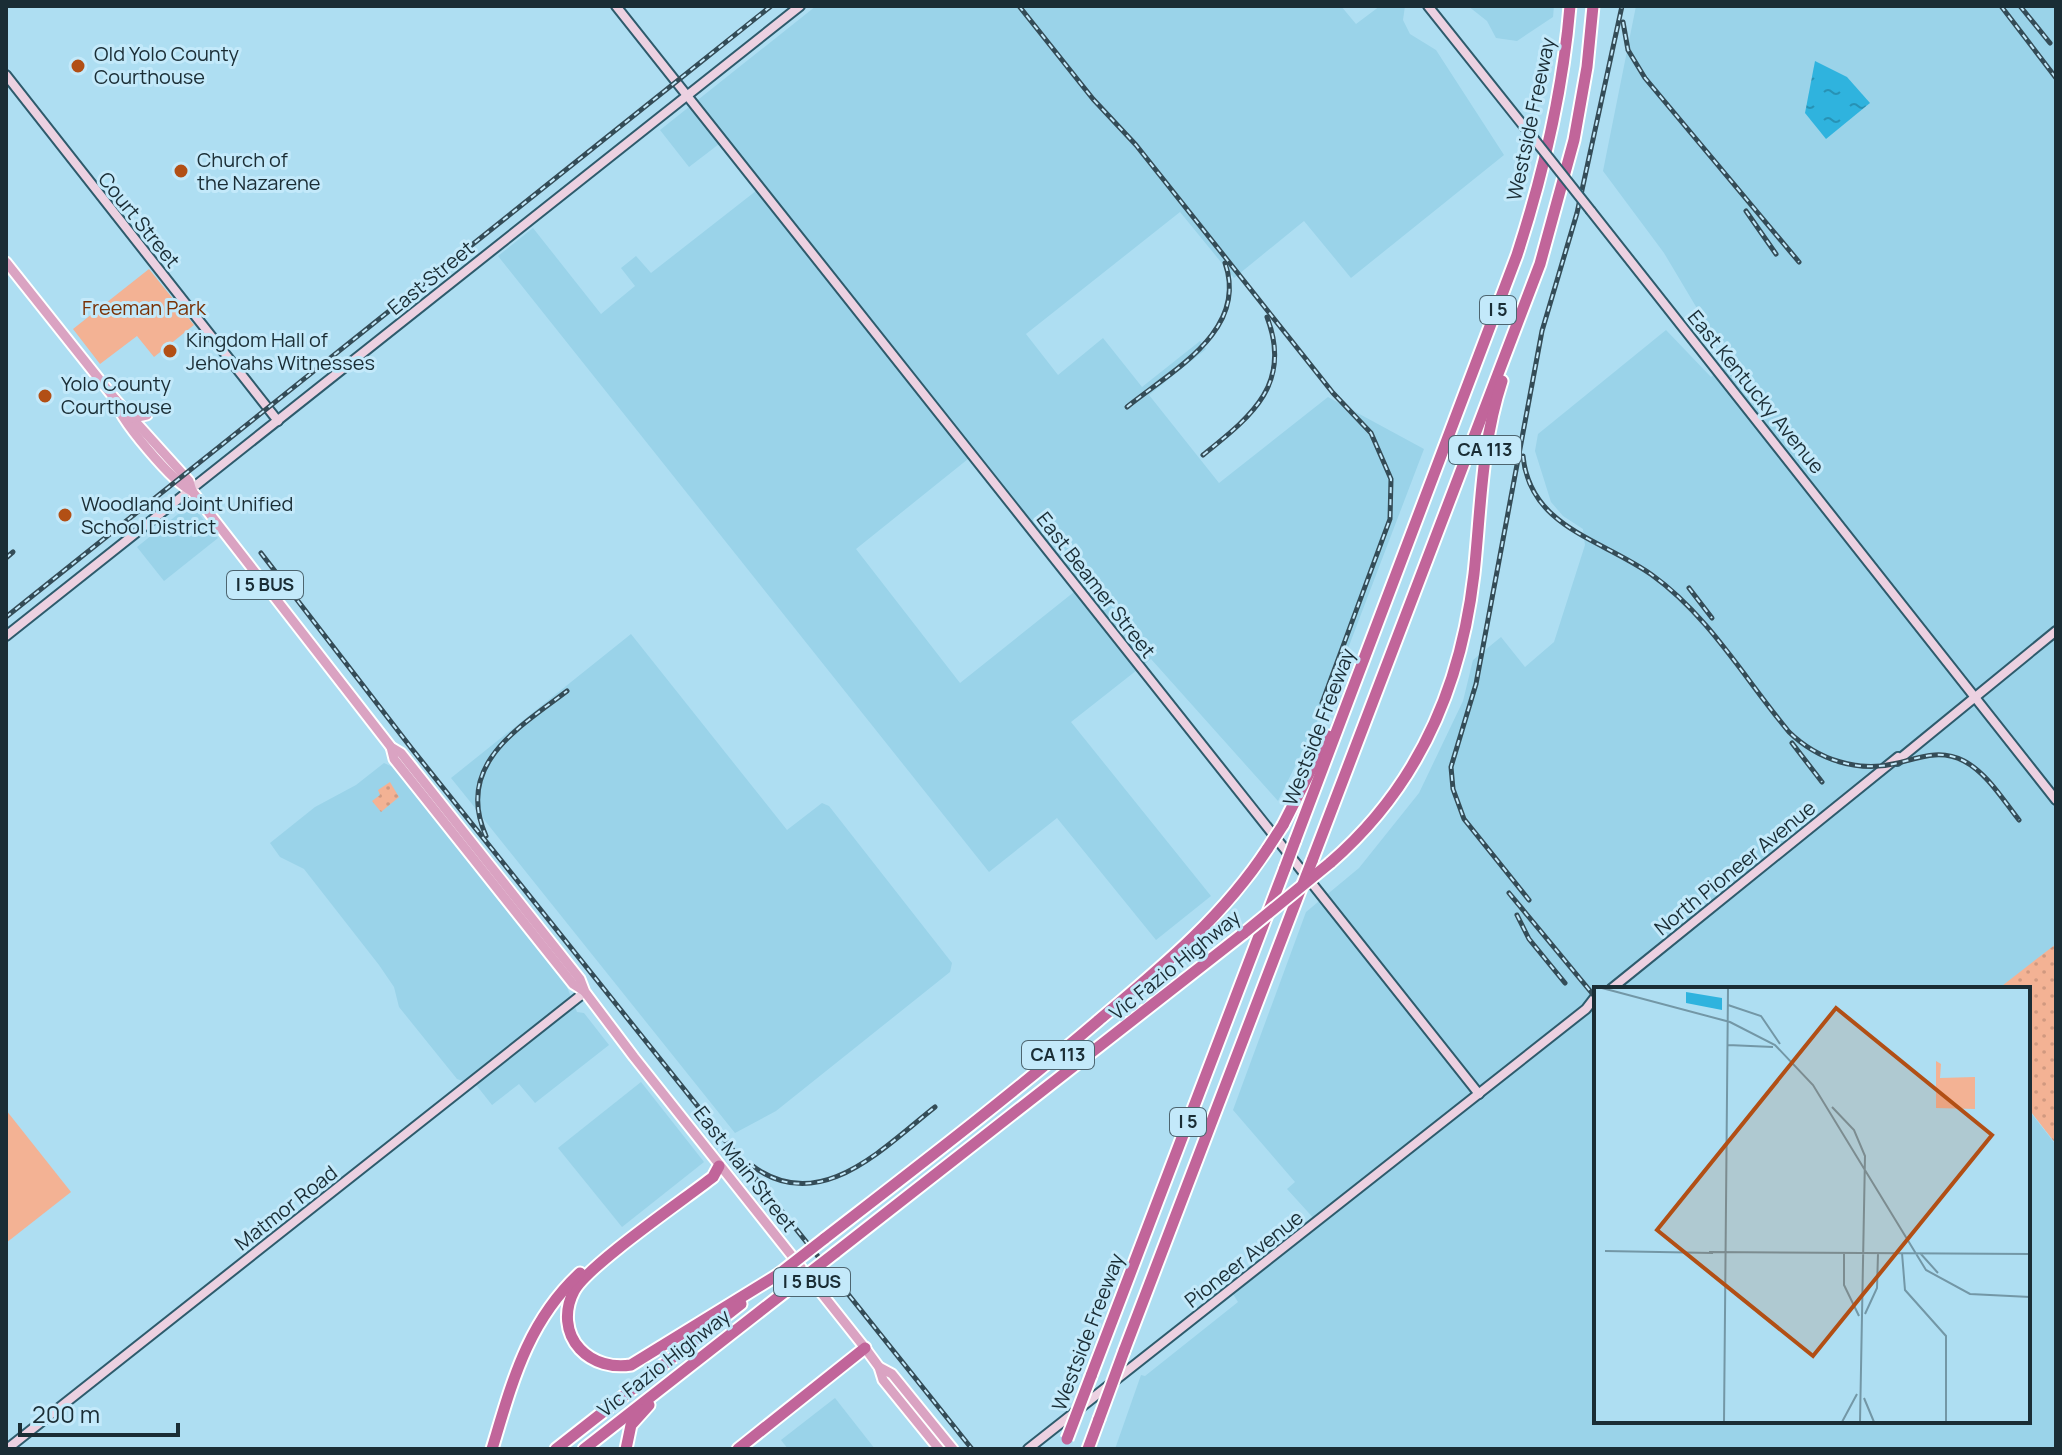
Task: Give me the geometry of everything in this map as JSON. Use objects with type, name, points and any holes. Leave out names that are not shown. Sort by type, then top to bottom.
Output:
[{"type":"highway","name":"Westside Freeway","points":[[1065,1444],[1521,245],[1553,119],[1570,6]]},
{"type":"highway","name":"Westside Freeway","points":[[1088,1449],[1516,331],[1559,199],[1587,67],[1595,6]]},
{"type":"highway","name":"Vic Fazio Highway","points":[[584,1449],[1244,933],[1361,837],[1396,793],[1425,747],[1444,701],[1468,618],[1488,434],[1516,331]]},
{"type":"highway","name":"Vic Fazio Highway","points":[[556,1449],[1017,1090],[1182,949],[1233,898],[1283,825],[1356,682]]},
{"type":"highway","points":[[719,1166],[713,1177],[579,1283],[567,1315],[579,1349],[611,1366],[631,1365],[779,1274]]},
{"type":"highway","points":[[492,1449],[524,1348],[546,1309],[583,1270],[719,1166]]},
{"type":"highway","points":[[738,1449],[868,1351]]},
{"type":"highway","points":[[749,1449],[868,1351]]},
{"type":"highway","points":[[626,1449],[631,1425],[683,1371]]},
{"type":"main road","name":"I 5 BUS","points":[[6,262],[114,398],[189,481],[192,491]]},
{"type":"main road","name":"I 5 BUS","points":[[114,398],[116,407],[181,487],[192,491]]},
{"type":"main road","name":"East Main Street","points":[[192,491],[391,747],[394,759],[573,984],[585,992],[719,1166],[868,1351],[879,1367],[883,1380],[939,1449]]},
{"type":"main road","name":"East Main Street","points":[[879,1367],[892,1374],[953,1449]]},
{"type":"main road","points":[[899,1398],[907,1399],[927,1417]]},
{"type":"street","name":"East Beamer Street","points":[[616,6],[1479,1094]]},
{"type":"street","name":"East Street","points":[[6,636],[800,6]]},
{"type":"street","name":"East Kentucky Avenue","points":[[1428,6],[2056,800]]},
{"type":"street","name":"Court Street","points":[[6,75],[278,421]]},
{"type":"street","name":"North Pioneer Avenue","points":[[1613,987],[2056,631]]},
{"type":"street","name":"Matmor Road","points":[[7,1449],[585,992]]},
{"type":"street","points":[[1479,1094],[1586,1009],[1594,999]]},
{"type":"street","points":[[1586,1009],[1594,1007]]},
{"type":"street","name":"Pioneer Avenue","points":[[1028,1449],[1479,1094]]},
{"type":"shaded area","points":[[816,6],[1341,6],[1356,24],[1380,6],[1405,6],[1403,20],[1410,34],[1436,50],[1504,155],[1351,278],[1304,221],[1234,278],[1180,212],[1026,334],[1058,375],[1103,338],[1142,387],[1200,341],[1206,349],[1149,395],[1219,483],[1328,397],[1424,449],[1331,693],[1278,801],[1151,659],[1071,722],[1211,896],[1156,940],[1057,818],[989,872],[498,256],[533,228],[601,314],[635,286],[621,268],[636,256],[651,273],[761,187],[723,141],[689,167],[660,130]],"holes":[[[973,455],[1079,588],[960,683],[856,549]]]},
{"type":"shaded area","points":[[1468,6],[1554,6],[1553,17],[1517,41],[1496,38],[1487,21]]},
{"type":"shaded area","points":[[1636,6],[2056,6],[2056,944],[2003,987],[1594,987],[1594,1423],[2030,1423],[2030,1112],[2056,1145],[2056,1449],[1115,1449],[1141,1375],[1145,1376],[1238,1302],[1231,1291],[1317,1222],[1287,1189],[1295,1182],[1233,1110],[1306,912],[1359,868],[1419,793],[1463,701],[1473,660],[1501,637],[1525,667],[1554,642],[1585,545],[1583,529],[1563,516],[1551,502],[1535,451],[1538,434],[1666,330],[1711,377],[1729,362],[1664,253],[1603,171]]},
{"type":"shaded area","points":[[187,507],[195,509],[218,538],[164,581],[137,547]]},
{"type":"shaded area","points":[[631,634],[787,830],[822,803],[829,806],[952,963],[950,972],[776,1111],[735,1133],[482,817],[480,809],[476,809],[451,778]]},
{"type":"shaded area","points":[[384,763],[393,767],[567,987],[577,1012],[584,1013],[609,1045],[535,1103],[519,1084],[492,1105],[477,1086],[457,1079],[399,1007],[394,987],[379,965],[304,869],[280,857],[270,843],[315,807],[356,785]]},
{"type":"shaded area","points":[[641,1082],[704,1162],[622,1227],[558,1148]]},
{"type":"shaded area","points":[[835,1398],[875,1449],[788,1449],[781,1440]]},
{"type":"green space","name":"Freeman Park","points":[[149,269],[194,325],[154,357],[137,336],[100,364],[73,329]]},
{"type":"green space","points":[[390,782],[399,797],[381,812],[372,801],[380,795],[378,790]]},
{"type":"green space","points":[[2056,944],[2056,1144],[2030,1111],[2030,987],[2001,987]]},
{"type":"green space","points":[[6,1110],[71,1192],[6,1243]]},
{"type":"water","points":[[1815,61],[1847,77],[1870,103],[1826,139],[1805,113]]},
{"type":"railway","points":[[6,617],[771,6]]},
{"type":"railway","points":[[1019,6],[1093,99],[1136,145],[1333,393],[1371,433],[1391,479],[1390,519],[1322,703]]},
{"type":"railway","points":[[1529,900],[1464,819],[1453,789],[1451,767],[1476,684],[1542,331],[1577,213],[1622,6]]},
{"type":"railway","points":[[2001,6],[2056,78]]},
{"type":"railway","points":[[2020,6],[2050,43]]},
{"type":"railway","points":[[1623,22],[1628,50],[1645,78],[1799,262]]},
{"type":"railway","points":[[1746,211],[1776,254]]},
{"type":"railway","points":[[1127,407],[1184,364],[1216,329],[1226,309],[1229,287],[1225,263]]},
{"type":"railway","points":[[1203,455],[1251,413],[1271,381],[1275,362],[1274,341],[1267,317]]},
{"type":"railway","points":[[1523,456],[1529,480],[1539,500],[1554,516],[1652,575],[1672,591],[1708,628],[1800,742],[1826,757],[1854,765],[1883,766],[1931,755],[1956,757],[1980,772],[2019,820]]},
{"type":"railway","points":[[6,558],[13,552]]},
{"type":"railway","points":[[261,553],[412,749],[972,1449]]},
{"type":"railway","points":[[1689,588],[1712,618]]},
{"type":"railway","points":[[486,836],[478,811],[479,788],[485,768],[512,734],[567,691]]},
{"type":"railway","points":[[1792,743],[1822,782]]},
{"type":"railway","points":[[1509,893],[1594,996]]},
{"type":"railway","points":[[1517,915],[1529,939],[1565,983]]},
{"type":"railway","points":[[750,1164],[775,1179],[800,1184],[825,1181],[872,1157],[935,1107]]},
{"type":"place","name":"Old Yolo County Courthouse","points":[[78,66]]},
{"type":"place","name":"Church of the Nazarene","points":[[181,171]]},
{"type":"place","name":"Kingdom Hall of Jehovahs Witnesses","points":[[170,351]]},
{"type":"place","name":"Yolo County Courthouse","points":[[45,396]]},
{"type":"place","name":"Woodland Joint Unified School District","points":[[65,515]]}]
